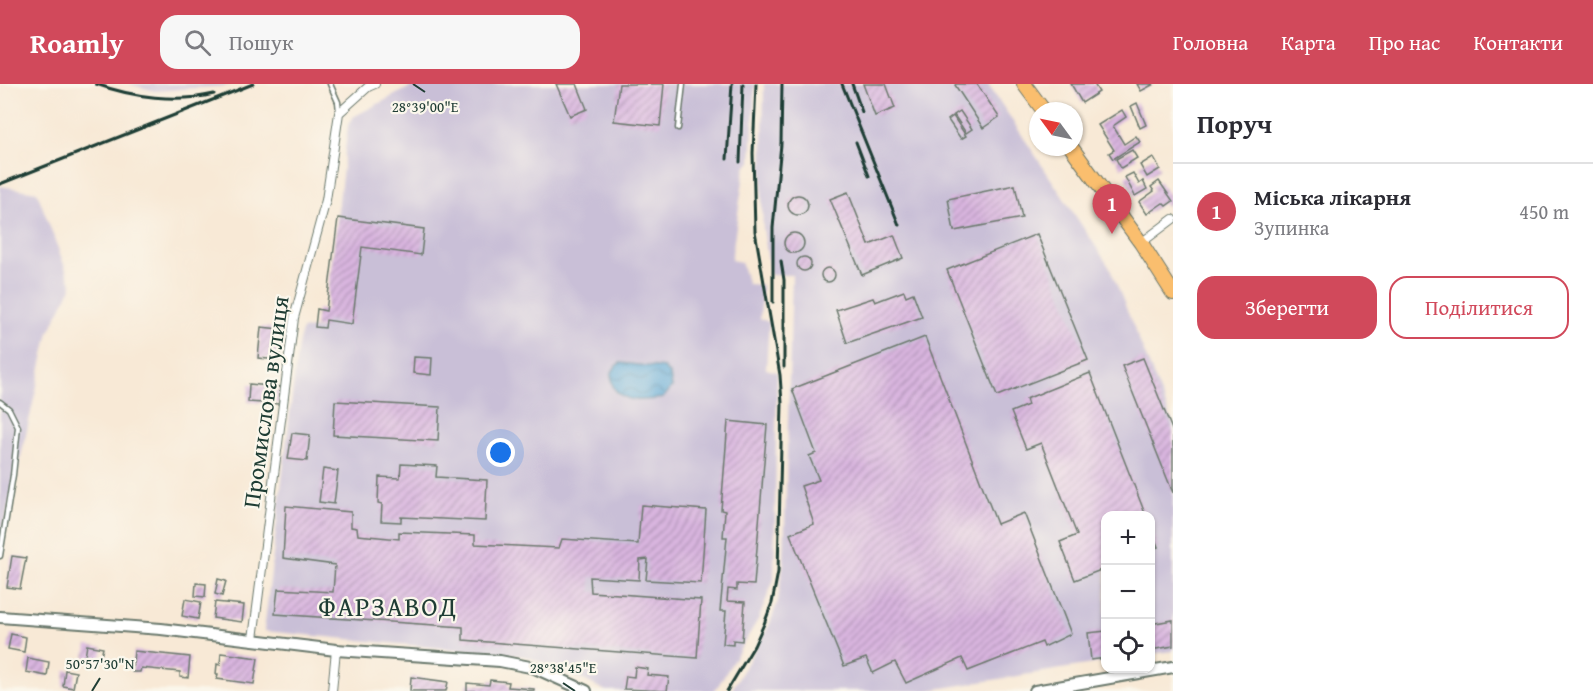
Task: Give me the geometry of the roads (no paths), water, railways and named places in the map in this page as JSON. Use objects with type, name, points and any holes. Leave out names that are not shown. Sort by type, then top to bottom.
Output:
[{"type":"highway","points":[[1024,84],[1037,102]]},
{"type":"highway","points":[[1078,156],[1141,243],[1173,292]]},
{"type":"street","points":[[339,113],[368,87],[375,84]]},
{"type":"street","name":"Промислова вулиця","points":[[253,639],[294,318],[326,200],[339,113]]},
{"type":"street","points":[[1141,243],[1173,219]]},
{"type":"street","points":[[0,617],[161,629],[336,650],[500,661],[535,668],[586,691]]},
{"type":"street","points":[[332,691],[336,650]]},
{"type":"street","points":[[1035,691],[1173,667]]},
{"type":"lane","points":[[330,84],[338,102],[339,113]]},
{"type":"lane","points":[[678,128],[683,84]]},
{"type":"lane","points":[[0,402],[9,408],[18,427],[0,556]]},
{"type":"water","points":[[620,363],[664,368],[670,375],[672,387],[663,398],[636,400],[623,397],[614,388],[611,374]]},
{"type":"railway","points":[[96,84],[110,89],[155,97],[185,98],[214,94]]},
{"type":"railway","points":[[0,184],[253,84]]},
{"type":"railway","points":[[727,159],[732,84]]},
{"type":"railway","points":[[740,162],[743,84]]},
{"type":"railway","points":[[727,691],[754,646],[764,624],[772,603],[778,572],[782,403],[780,375],[755,231],[753,153],[756,84]]},
{"type":"railway","points":[[773,302],[773,228],[781,144],[782,84]]},
{"type":"railway","points":[[842,84],[899,225]]},
{"type":"railway","points":[[852,84],[862,112]]},
{"type":"railway","points":[[856,142],[869,176]]},
{"type":"railway","points":[[781,261],[784,280],[784,367]]},
{"type":"place","name":"Міська лікарня","points":[[1112,234]]},
{"type":"district","name":"ФАРЗАВОД","points":[[388,607]]}]
